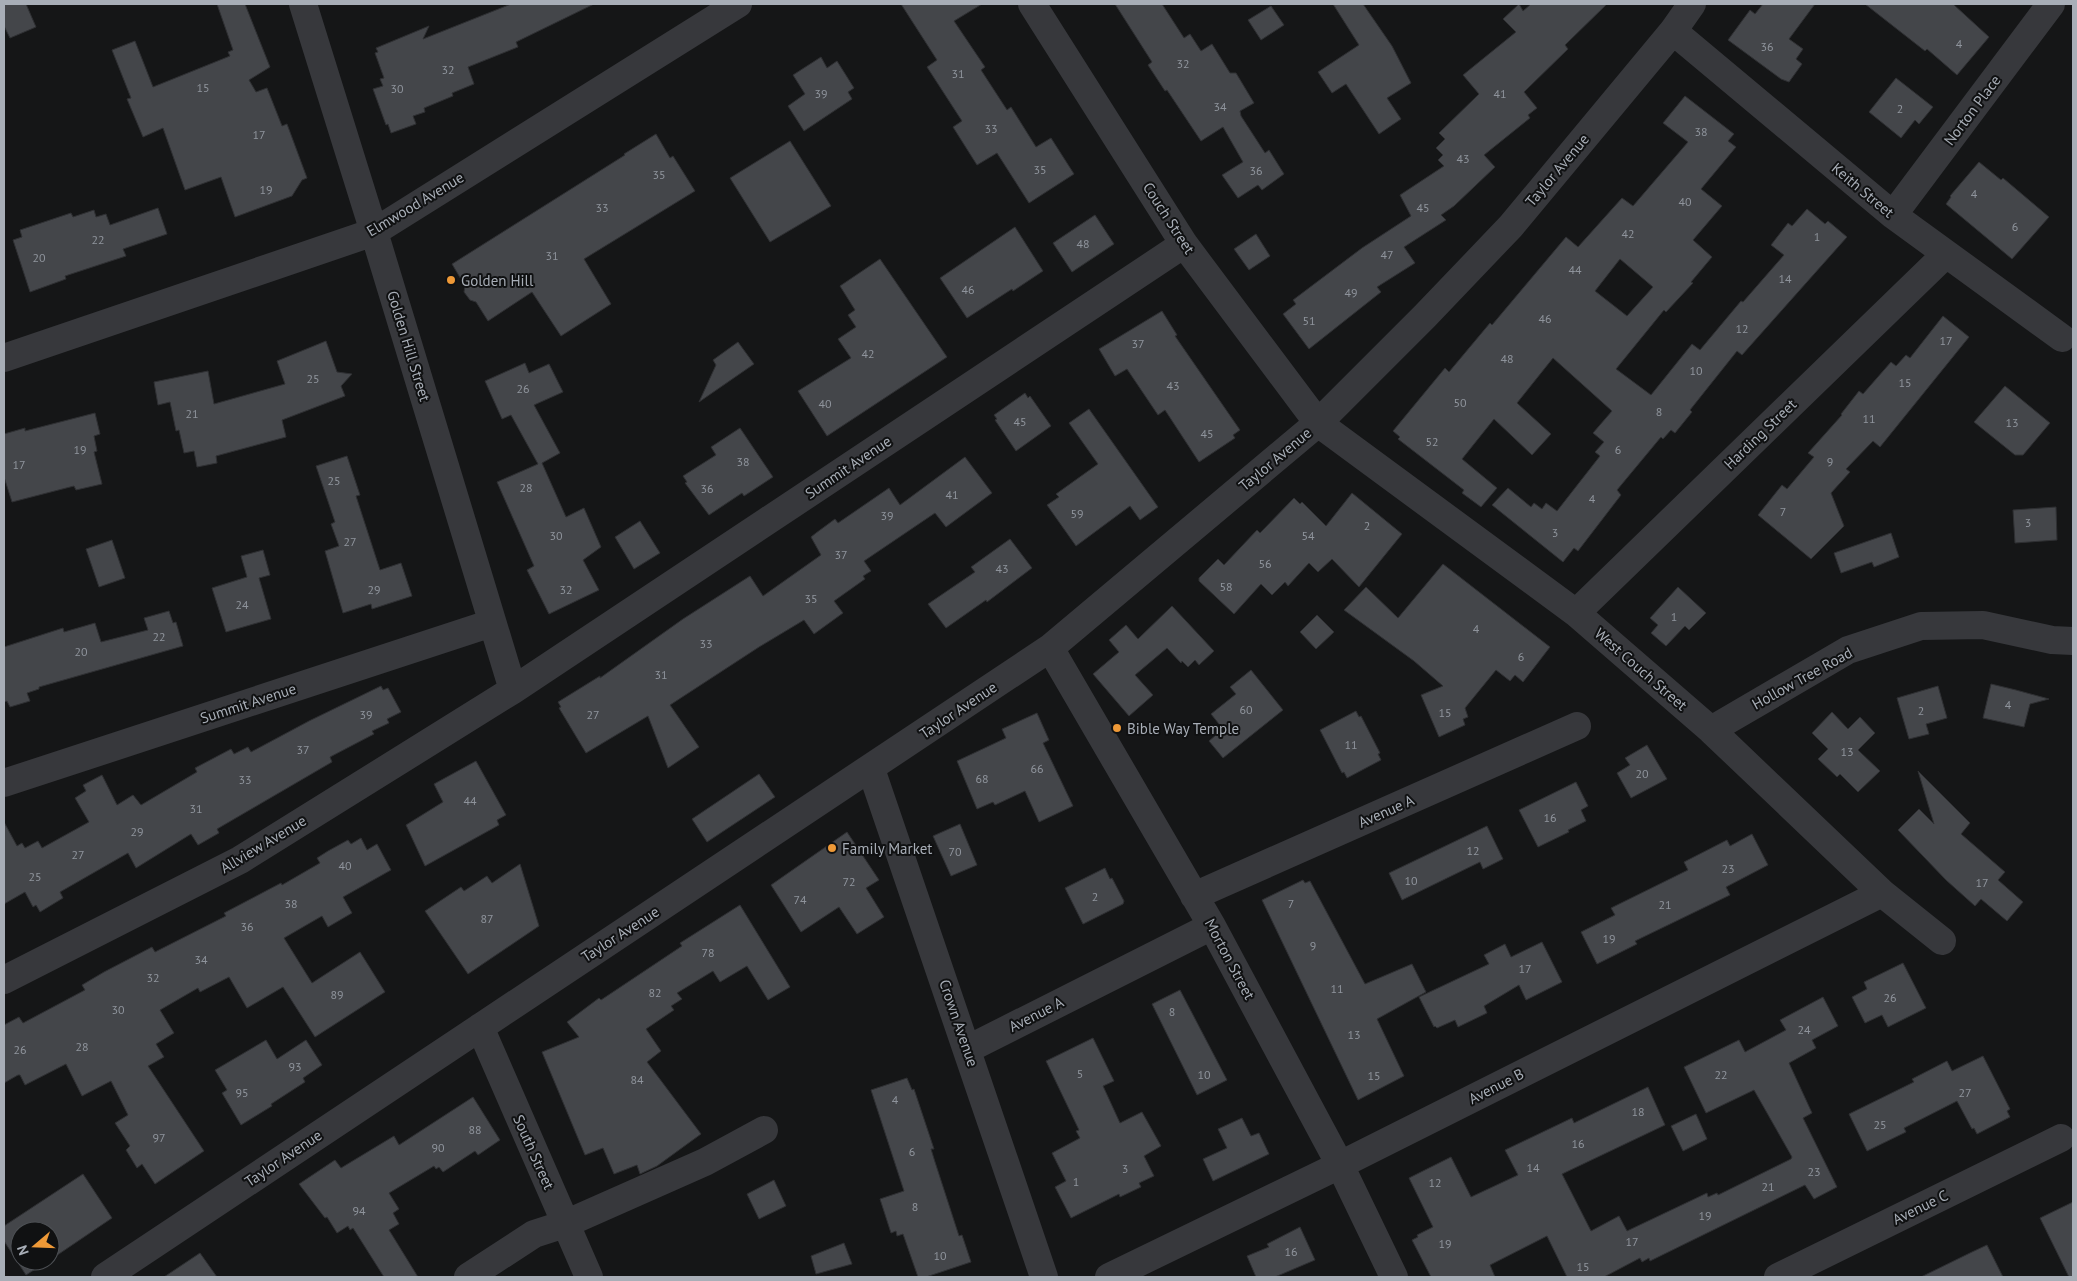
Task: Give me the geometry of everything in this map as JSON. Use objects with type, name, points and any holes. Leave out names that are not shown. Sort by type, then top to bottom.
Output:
[{"type":"street","name":"Golden Hill Street","points":[[303,4],[512,690]]},
{"type":"street","name":"Elmwood Avenue","points":[[4,358],[374,232],[738,4]]},
{"type":"street","name":"Couch Street","points":[[1032,4],[1184,244],[1318,423]]},
{"type":"street","name":"Taylor Avenue","points":[[105,1277],[871,769],[1050,648],[1318,423],[1425,316],[1510,226],[1673,31],[1692,4]]},
{"type":"street","name":"Norton Place","points":[[1893,216],[2051,4]]},
{"type":"street","name":"Keith Street","points":[[1673,31],[1893,216],[2062,338]]},
{"type":"street","name":"Summit Avenue","points":[[512,690],[1184,244]]},
{"type":"street","name":"Harding Street","points":[[1576,613],[1945,255]]},
{"type":"street","name":"West Couch Street","points":[[1318,423],[1576,613],[1711,730],[1882,893],[1942,941]]},
{"type":"street","name":"Summit Avenue","points":[[4,783],[492,624]]},
{"type":"street","name":"Hollow Tree Road","points":[[1711,730],[1848,650],[1921,626],[1983,625],[2052,640],[2073,641]]},
{"type":"street","name":"Morton Street","points":[[1050,648],[1212,926],[1340,1164],[1394,1277]]},
{"type":"street","name":"Allview Avenue","points":[[4,980],[240,860],[512,690]]},
{"type":"street","name":"Avenue A","points":[[1194,896],[1577,726]]},
{"type":"street","name":"Crown Avenue","points":[[871,769],[968,1049],[1044,1277]]},
{"type":"street","name":"Avenue B","points":[[1109,1277],[1340,1164],[1882,893]]},
{"type":"street","name":"Avenue A","points":[[968,1049],[1212,926]]},
{"type":"street","name":"South Street","points":[[480,1027],[588,1277]]},
{"type":"street","points":[[468,1277],[534,1234],[565,1224],[705,1162],[764,1130]]},
{"type":"street","name":"Avenue C","points":[[1778,1277],[2061,1138]]},
{"type":"building","points":[[4,4],[26,4],[36,27],[10,38],[4,26]]},
{"type":"building","points":[[217,4],[245,4],[270,67],[249,80],[256,92],[267,88],[282,126],[287,124],[307,178],[302,180],[292,196],[235,217],[221,177],[185,190],[163,128],[143,137],[127,99],[131,98],[112,50],[135,41],[153,87],[230,56],[228,52],[233,50]]},
{"type":"building","points":[[511,4],[594,4],[516,42],[518,47],[468,67],[474,84],[452,93],[453,96],[424,108],[425,112],[413,116],[416,124],[391,133],[388,124],[386,125],[373,89],[383,86],[380,79],[384,78],[375,53],[378,52],[376,48],[429,26],[423,39]]},
{"type":"building","points":[[901,4],[982,4],[954,21],[985,67],[981,70],[1007,110],[1011,107],[1036,147],[1051,138],[1074,174],[1029,203],[997,153],[977,165],[953,127],[962,121],[927,67],[937,60]]},
{"type":"building","points":[[1115,4],[1162,4],[1184,38],[1190,34],[1201,51],[1212,44],[1230,73],[1236,73],[1254,103],[1240,111],[1241,116],[1265,153],[1269,150],[1284,174],[1262,190],[1258,185],[1238,198],[1222,175],[1243,162],[1223,127],[1201,141],[1148,65],[1152,62]]},
{"type":"building","points":[[1333,4],[1363,4],[1392,46],[1411,83],[1387,98],[1401,119],[1379,134],[1346,84],[1332,93],[1318,72],[1359,45]]},
{"type":"building","points":[[1519,4],[1523,11],[1531,4],[1607,4],[1565,45],[1568,49],[1524,92],[1537,108],[1528,115],[1530,118],[1484,155],[1495,167],[1454,206],[1441,215],[1446,220],[1404,247],[1415,263],[1377,287],[1381,292],[1309,349],[1283,314],[1296,304],[1293,300],[1362,248],[1411,216],[1400,195],[1444,166],[1438,160],[1443,155],[1436,148],[1445,139],[1439,133],[1479,94],[1463,75],[1516,32],[1503,19]]},
{"type":"building","points":[[1763,4],[1815,4],[1789,39],[1803,49],[1796,59],[1802,64],[1789,82],[1781,79],[1728,40],[1750,10],[1755,14]]},
{"type":"building","points":[[1865,4],[1953,4],[1989,37],[1957,75],[1927,49],[1925,51]]},
{"type":"building","points":[[1271,6],[1284,25],[1261,40],[1248,20]]},
{"type":"building","points":[[821,57],[827,68],[837,61],[854,88],[848,92],[852,99],[804,131],[788,106],[805,94],[793,75]]},
{"type":"building","points":[[1896,78],[1933,107],[1919,124],[1915,120],[1901,138],[1869,112]]},
{"type":"building","points":[[1685,96],[1734,134],[1728,141],[1736,147],[1701,189],[1722,206],[1693,240],[1712,257],[1691,282],[1693,283],[1666,312],[1664,310],[1616,369],[1651,395],[1692,344],[1700,350],[1741,301],[1743,302],[1784,255],[1771,245],[1788,223],[1792,226],[1807,209],[1825,224],[1828,221],[1847,237],[1742,355],[1737,351],[1690,410],[1692,412],[1675,433],[1671,430],[1663,439],[1661,437],[1617,490],[1621,495],[1578,551],[1574,548],[1563,562],[1492,505],[1508,488],[1531,507],[1534,503],[1542,509],[1546,503],[1557,511],[1600,456],[1595,452],[1604,442],[1593,433],[1612,411],[1553,358],[1517,403],[1551,434],[1532,455],[1494,419],[1462,459],[1497,488],[1481,507],[1462,493],[1464,490],[1398,439],[1400,437],[1393,431],[1445,368],[1449,372],[1490,323],[1492,325],[1566,237],[1578,247],[1622,198],[1633,206],[1688,142],[1663,123]],"holes":[[[1620,259],[1653,287],[1627,316],[1595,291]]]},
{"type":"building","points":[[656,134],[670,158],[673,156],[695,191],[584,259],[611,304],[561,336],[532,292],[488,321],[476,302],[470,300],[464,292],[465,286],[452,264]]},
{"type":"building","points":[[790,141],[831,206],[770,242],[730,178]]},
{"type":"building","points":[[1979,162],[2001,180],[2003,178],[2049,217],[2012,259],[1946,204],[1950,196]]},
{"type":"building","points":[[158,208],[167,234],[123,249],[126,256],[65,276],[66,279],[30,292],[13,240],[22,237],[20,230],[71,213],[73,217],[94,210],[96,217],[106,214],[110,225]]},
{"type":"building","points":[[1095,215],[1114,244],[1072,272],[1053,243]]},
{"type":"building","points":[[1015,227],[1043,271],[967,318],[940,278]]},
{"type":"building","points":[[1256,234],[1270,256],[1249,270],[1234,249]]},
{"type":"building","points":[[880,259],[947,357],[827,436],[798,391],[851,358],[838,339],[856,327],[848,315],[855,310],[840,286]]},
{"type":"building","points":[[1162,311],[1177,335],[1175,336],[1240,430],[1233,435],[1235,438],[1199,462],[1165,410],[1158,415],[1127,369],[1115,376],[1099,349]]},
{"type":"building","points":[[1943,316],[1969,337],[1880,447],[1873,441],[1846,469],[1850,472],[1831,493],[1844,526],[1811,559],[1758,515],[1782,485],[1787,489],[1814,457],[1808,453],[1842,415],[1859,391],[1863,394],[1891,362],[1896,366],[1906,355],[1910,358]]},
{"type":"building","points":[[326,341],[337,372],[352,374],[341,386],[345,396],[282,420],[286,437],[216,456],[217,463],[197,467],[194,451],[184,453],[179,430],[176,431],[170,402],[158,405],[154,382],[208,371],[214,404],[285,384],[277,361]]},
{"type":"building","points":[[738,342],[754,364],[699,402],[716,365],[713,360]]},
{"type":"building","points":[[525,363],[529,373],[549,364],[563,392],[534,405],[560,453],[542,463],[566,517],[584,508],[601,547],[583,560],[599,590],[549,614],[527,570],[534,566],[497,482],[538,464],[511,415],[502,419],[485,381]]},
{"type":"building","points":[[2005,386],[2050,423],[2023,455],[2015,455],[1974,422]]},
{"type":"building","points":[[1025,393],[1028,398],[1030,396],[1051,426],[1016,451],[995,420],[997,419],[994,415]]},
{"type":"building","points":[[1089,409],[1158,507],[1140,520],[1130,506],[1076,546],[1047,505],[1059,497],[1056,494],[1098,464],[1069,423]]},
{"type":"building","points":[[95,413],[100,434],[94,436],[97,451],[94,452],[102,484],[76,490],[74,486],[12,502],[4,477],[4,434],[25,428],[25,431]]},
{"type":"building","points":[[740,428],[773,477],[744,496],[742,493],[709,515],[685,483],[687,482],[683,476],[716,455],[711,447]]},
{"type":"building","points":[[347,456],[360,495],[356,496],[380,570],[401,563],[412,596],[372,609],[371,604],[343,613],[325,551],[339,546],[331,524],[335,522],[316,466]]},
{"type":"building","points":[[965,457],[992,493],[946,527],[935,513],[864,561],[871,571],[863,576],[865,579],[834,601],[843,613],[814,634],[804,620],[670,705],[699,747],[668,768],[648,716],[586,753],[559,708],[561,707],[558,702],[600,676],[600,678],[683,619],[750,576],[763,596],[821,555],[811,537],[835,519],[838,523],[889,488],[900,505]]},
{"type":"building","points":[[1352,493],[1402,534],[1359,587],[1332,559],[1318,572],[1309,563],[1288,586],[1285,582],[1272,595],[1261,584],[1234,614],[1199,581],[1199,578],[1218,559],[1224,565],[1257,530],[1260,533],[1294,498],[1300,504],[1302,502],[1326,526]]},
{"type":"building","points":[[2056,507],[2057,540],[2015,543],[2013,510]]},
{"type":"building","points":[[640,521],[660,553],[634,569],[615,537]]},
{"type":"building","points":[[1891,533],[1899,557],[1874,567],[1872,562],[1841,573],[1834,553]]},
{"type":"building","points":[[1010,539],[1032,568],[987,602],[986,600],[946,628],[928,604],[975,572],[971,567]]},
{"type":"building","points":[[112,540],[125,578],[99,587],[86,549]]},
{"type":"building","points":[[263,550],[270,575],[259,578],[271,619],[226,632],[212,588],[247,577],[241,556]]},
{"type":"building","points":[[1443,564],[1550,647],[1523,682],[1515,675],[1510,681],[1496,670],[1465,708],[1468,717],[1463,719],[1465,725],[1439,737],[1421,695],[1443,686],[1414,661],[1344,610],[1366,587],[1398,618]]},
{"type":"building","points":[[1678,587],[1706,613],[1689,630],[1685,626],[1666,646],[1651,633],[1658,625],[1650,618]]},
{"type":"building","points":[[1172,606],[1214,651],[1199,665],[1195,660],[1188,667],[1182,661],[1181,663],[1167,648],[1135,675],[1153,695],[1129,716],[1093,674],[1119,652],[1109,640],[1126,625],[1138,639]]},
{"type":"building","points":[[169,611],[173,623],[176,622],[183,646],[39,687],[39,689],[27,693],[30,701],[10,707],[7,701],[4,702],[4,647],[63,628],[64,632],[95,623],[101,642],[148,630],[144,618]]},
{"type":"building","points":[[1317,615],[1334,632],[1316,649],[1300,632]]},
{"type":"building","points":[[1251,670],[1283,710],[1223,758],[1209,741],[1223,729],[1211,714],[1236,694],[1230,687]]},
{"type":"building","points":[[1991,684],[2049,699],[2030,704],[2024,727],[1983,718]]},
{"type":"building","points":[[381,686],[383,690],[388,688],[401,712],[387,719],[389,723],[372,731],[374,734],[330,757],[332,762],[217,829],[219,833],[198,845],[191,834],[136,868],[128,853],[60,892],[63,898],[40,912],[36,905],[33,907],[25,892],[4,904],[4,822],[17,846],[22,843],[25,848],[38,841],[42,848],[89,822],[75,798],[86,791],[83,785],[102,775],[117,805],[133,795],[141,805],[197,772],[195,768],[231,749],[234,754],[248,747],[251,752]]},
{"type":"building","points":[[1938,686],[1947,718],[1926,724],[1929,734],[1909,739],[1897,698]]},
{"type":"building","points":[[1356,711],[1359,717],[1361,716],[1380,753],[1378,754],[1381,760],[1347,778],[1344,772],[1342,773],[1320,730]]},
{"type":"building","points":[[1832,712],[1848,729],[1860,717],[1875,733],[1858,750],[1880,771],[1858,792],[1840,774],[1837,777],[1818,759],[1828,749],[1812,733]]},
{"type":"building","points":[[1037,713],[1049,740],[1043,743],[1073,806],[1039,822],[1025,791],[995,805],[993,802],[977,809],[957,761],[1006,738],[1002,729]]},
{"type":"building","points":[[1647,745],[1667,779],[1631,798],[1617,773],[1630,765],[1625,758]]},
{"type":"building","points":[[476,761],[506,815],[497,820],[499,825],[425,866],[406,825],[443,802],[434,784]]},
{"type":"building","points":[[1918,771],[1970,823],[1961,834],[2005,872],[1998,880],[2023,902],[2007,921],[1981,899],[1975,906],[1946,880],[1898,830],[1919,809],[1934,824]]},
{"type":"building","points":[[759,774],[775,797],[707,842],[692,819]]},
{"type":"building","points":[[1576,782],[1588,806],[1581,810],[1586,821],[1568,830],[1569,832],[1538,847],[1519,810]]},
{"type":"building","points":[[960,824],[977,865],[951,876],[933,836]]},
{"type":"building","points":[[1487,826],[1503,859],[1483,869],[1480,862],[1402,900],[1389,873]]},
{"type":"building","points":[[847,832],[879,880],[866,888],[884,917],[857,934],[839,907],[801,932],[771,885]]},
{"type":"building","points":[[1752,834],[1768,865],[1726,887],[1730,895],[1635,941],[1637,944],[1597,964],[1581,932],[1615,915],[1611,908],[1688,870],[1684,862],[1727,840],[1730,846]]},
{"type":"building","points":[[361,838],[367,850],[377,844],[391,870],[343,897],[352,913],[328,927],[322,916],[284,938],[312,983],[360,952],[385,992],[315,1037],[283,987],[247,1008],[229,977],[200,992],[198,988],[160,1010],[174,1033],[156,1044],[164,1057],[148,1066],[204,1151],[155,1184],[142,1164],[137,1168],[126,1150],[130,1146],[115,1123],[128,1115],[111,1081],[82,1096],[66,1064],[25,1085],[20,1075],[4,1083],[4,1025],[19,1017],[23,1023],[85,990],[82,985],[104,972],[152,947],[155,952],[226,916],[224,913],[281,883],[282,885],[320,863],[317,858],[328,851],[348,840],[351,844]]},
{"type":"building","points":[[520,864],[539,926],[468,974],[425,911],[461,887],[464,891],[487,876],[492,883]]},
{"type":"building","points":[[1105,868],[1124,901],[1123,904],[1083,924],[1065,888]]},
{"type":"building","points":[[1303,880],[1305,883],[1310,881],[1365,984],[1412,964],[1426,992],[1377,1019],[1404,1076],[1358,1100],[1262,900]]},
{"type":"building","points":[[740,905],[790,987],[768,1000],[747,966],[720,982],[713,971],[677,993],[682,999],[671,1006],[674,1010],[646,1029],[661,1051],[647,1062],[701,1134],[657,1166],[640,1174],[637,1165],[614,1174],[603,1148],[585,1155],[542,1052],[579,1037],[567,1022],[599,998],[601,1000],[682,946],[680,943]]},
{"type":"building","points":[[1542,942],[1562,982],[1526,1000],[1519,985],[1484,1006],[1487,1013],[1458,1027],[1455,1020],[1437,1028],[1434,1027],[1419,997],[1489,964],[1484,955],[1505,944],[1511,957]]},
{"type":"building","points":[[1903,963],[1926,1008],[1888,1027],[1882,1015],[1865,1023],[1852,997],[1867,989],[1864,982]]},
{"type":"building","points":[[1180,990],[1227,1080],[1197,1095],[1152,1004]]},
{"type":"building","points":[[1823,997],[1838,1026],[1812,1040],[1816,1048],[1789,1063],[1812,1113],[1803,1118],[1837,1187],[1814,1199],[1805,1185],[1650,1261],[1649,1258],[1642,1262],[1640,1258],[1604,1277],[1567,1277],[1547,1236],[1490,1265],[1495,1277],[1431,1277],[1412,1240],[1418,1237],[1417,1235],[1433,1227],[1409,1178],[1451,1157],[1471,1197],[1518,1175],[1505,1150],[1572,1118],[1574,1123],[1648,1087],[1665,1125],[1562,1174],[1591,1231],[1619,1216],[1627,1231],[1707,1193],[1708,1197],[1717,1193],[1718,1195],[1791,1159],[1792,1157],[1754,1090],[1706,1113],[1684,1067],[1739,1040],[1745,1052],[1786,1030],[1780,1020]]},
{"type":"building","points":[[1093,1038],[1114,1081],[1103,1086],[1120,1123],[1142,1112],[1161,1146],[1144,1156],[1154,1176],[1139,1183],[1141,1187],[1120,1197],[1119,1194],[1071,1218],[1055,1187],[1066,1181],[1052,1153],[1080,1138],[1076,1131],[1079,1130],[1046,1061]]},
{"type":"building","points":[[266,1040],[277,1059],[306,1040],[322,1065],[303,1078],[305,1082],[271,1104],[272,1106],[241,1125],[222,1093],[227,1090],[215,1070]]},
{"type":"building","points":[[1983,1056],[2010,1109],[2007,1111],[2010,1117],[1977,1134],[1974,1128],[1972,1129],[1957,1101],[1904,1128],[1906,1132],[1867,1151],[1849,1114],[1914,1082],[1912,1079],[1947,1061],[1952,1071]]},
{"type":"building","points":[[907,1078],[912,1090],[914,1089],[934,1149],[931,1149],[959,1236],[962,1235],[971,1262],[926,1277],[918,1277],[903,1234],[897,1236],[896,1231],[891,1233],[880,1199],[904,1191],[871,1090]]},
{"type":"building","points":[[473,1097],[500,1140],[478,1155],[475,1151],[443,1172],[439,1167],[436,1169],[434,1166],[389,1193],[399,1209],[393,1213],[399,1224],[389,1230],[418,1277],[384,1277],[353,1228],[350,1230],[348,1226],[337,1233],[327,1217],[325,1218],[299,1184],[335,1160],[341,1168],[394,1136],[399,1145]]},
{"type":"building","points":[[1696,1114],[1707,1139],[1683,1151],[1671,1126]]},
{"type":"building","points":[[1242,1118],[1251,1136],[1259,1133],[1269,1154],[1213,1181],[1203,1159],[1227,1148],[1218,1129]]},
{"type":"building","points":[[83,1174],[112,1218],[60,1253],[60,1221],[12,1221]]},
{"type":"building","points":[[774,1180],[786,1206],[759,1219],[747,1194]]},
{"type":"building","points":[[2073,1202],[2073,1277],[2069,1277],[2040,1218]]},
{"type":"building","points":[[10,1222],[10,1250],[4,1241],[4,1226]]},
{"type":"building","points":[[1300,1227],[1315,1260],[1275,1277],[1256,1277],[1247,1256],[1269,1247],[1267,1244]]},
{"type":"building","points":[[844,1243],[852,1264],[816,1274],[811,1256]]},
{"type":"building","points":[[1987,1245],[2003,1277],[1921,1277],[1972,1252]]},
{"type":"building","points":[[200,1253],[217,1277],[164,1277]]},
{"type":"building","points":[[23,1271],[32,1271],[26,1275]]},
{"type":"place","name":"Golden Hill","points":[[451,280]]},
{"type":"place","name":"Bible Way Temple","points":[[1117,728]]},
{"type":"place","name":"Family Market","points":[[832,848]]}]
